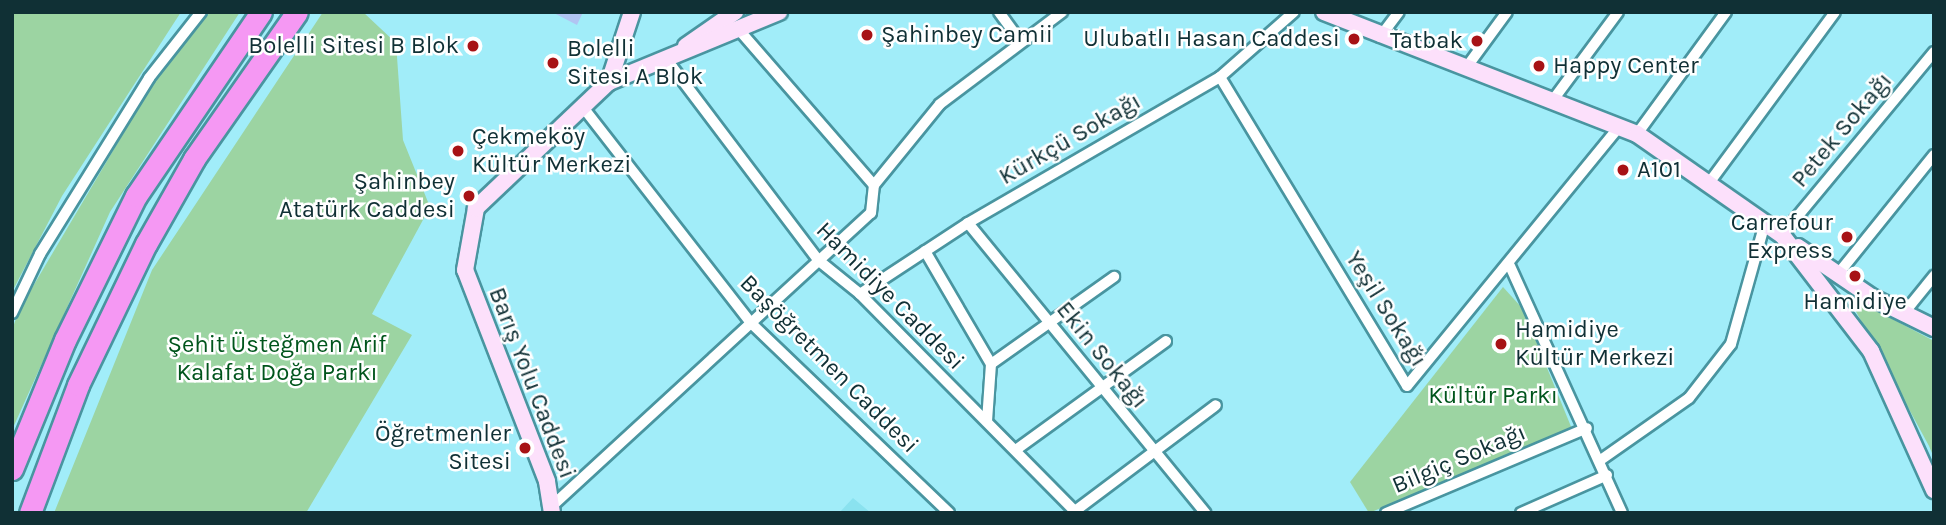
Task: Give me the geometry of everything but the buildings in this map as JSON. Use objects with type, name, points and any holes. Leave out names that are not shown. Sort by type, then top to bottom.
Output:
[{"type":"highway","points":[[12,469],[65,340],[136,196],[261,12]]},
{"type":"highway","points":[[30,513],[78,385],[146,244],[194,159],[297,12]]},
{"type":"street","points":[[12,313],[40,254],[134,101],[201,12]]},
{"type":"street","points":[[609,82],[632,12]]},
{"type":"street","points":[[667,60],[735,12]]},
{"type":"street","points":[[582,106],[609,82],[740,31],[779,12]]},
{"type":"street","points":[[999,12],[1020,41]]},
{"type":"street","points":[[552,509],[871,213],[874,184],[940,104],[1020,41],[1062,12]]},
{"type":"street","name":"Kürkçü Sokağı","points":[[860,294],[968,223],[1220,77],[1294,12]]},
{"type":"street","points":[[1324,12],[1380,37],[1553,100],[1637,134],[1856,286],[1934,328]]},
{"type":"street","points":[[1380,37],[1399,12]]},
{"type":"street","points":[[1466,68],[1507,12]]},
{"type":"street","points":[[1553,100],[1618,12]]},
{"type":"street","points":[[1637,134],[1726,12]]},
{"type":"street","points":[[1709,183],[1835,12]]},
{"type":"street","points":[[740,31],[874,184]]},
{"type":"street","name":"Petek Sokağı","points":[[1783,235],[1934,51]]},
{"type":"street","name":"Hamidiye Caddesi","points":[[667,60],[818,260],[860,294],[1017,449],[1076,512]]},
{"type":"street","name":"Yeşil Sokağı","points":[[1220,77],[1407,386],[1510,266],[1619,127]]},
{"type":"street","name":"Barış Yolu Caddesi","points":[[552,509],[465,270],[476,208],[582,106]]},
{"type":"street","name":"Başöğretmen Caddesi","points":[[582,106],[752,324],[949,513]]},
{"type":"street","points":[[1838,274],[1934,155]]},
{"type":"street","name":"Ekin Sokağı","points":[[968,223],[1205,513]]},
{"type":"street","points":[[1602,459],[1689,398],[1731,344],[1765,223]]},
{"type":"street","points":[[1783,235],[1871,352],[1934,490]]},
{"type":"street","points":[[925,251],[991,363],[987,421]]},
{"type":"street","points":[[1510,266],[1602,459],[1622,513]]},
{"type":"street","points":[[1903,313],[1934,276]]},
{"type":"street","points":[[991,363],[1051,326],[1114,277]]},
{"type":"street","points":[[1837,304],[1845,286],[1856,286]]},
{"type":"street","points":[[1017,449],[1166,341]]},
{"type":"street","points":[[1076,512],[1216,405]]},
{"type":"street","name":"Bilgiç Sokağı","points":[[1386,513],[1587,428]]},
{"type":"street","points":[[1521,513],[1607,475]]},
{"type":"shaded area","points":[[552,12],[583,12],[577,25]]},
{"type":"shaded area","points":[[853,498],[871,513],[839,513]]},
{"type":"green space","points":[[12,12],[181,12],[62,196],[12,292]]},
{"type":"green space","points":[[210,12],[240,12],[110,212],[12,430],[12,330],[19,310],[153,83]]},
{"type":"green space","name":"Şehit Üsteğmen Arif Kalafat Doğa Parkı","points":[[323,12],[363,12],[396,43],[403,140],[430,207],[372,314],[412,335],[306,513],[54,513],[152,270]]},
{"type":"green space","name":"Kültür Parkı","points":[[1503,287],[1523,309],[1572,429],[1369,513],[1350,482]]},
{"type":"green space","points":[[1847,295],[1934,341],[1934,458],[1929,446]]},
{"type":"place","name":"Şahinbey Camii","points":[[867,35]]},
{"type":"place","name":"Ulubatlı Hasan Caddesi","points":[[1354,39]]},
{"type":"place","name":"Tatbak","points":[[1477,41]]},
{"type":"place","name":"Bolelli Sitesi B Blok","points":[[473,46]]},
{"type":"place","name":"Bolelli Sitesi A Blok","points":[[553,63]]},
{"type":"place","name":"Happy Center","points":[[1539,66]]},
{"type":"place","name":"Çekmeköy Kültür Merkezi","points":[[458,151]]},
{"type":"place","name":"A101","points":[[1623,170]]},
{"type":"place","name":"Şahinbey Atatürk Caddesi","points":[[469,196]]},
{"type":"place","name":"Carrefour Express","points":[[1847,237]]},
{"type":"place","name":"Hamidiye","points":[[1855,276]]},
{"type":"place","name":"Hamidiye Kültür Merkezi","points":[[1501,344]]},
{"type":"place","name":"Öğretmenler Sitesi","points":[[525,448]]}]
